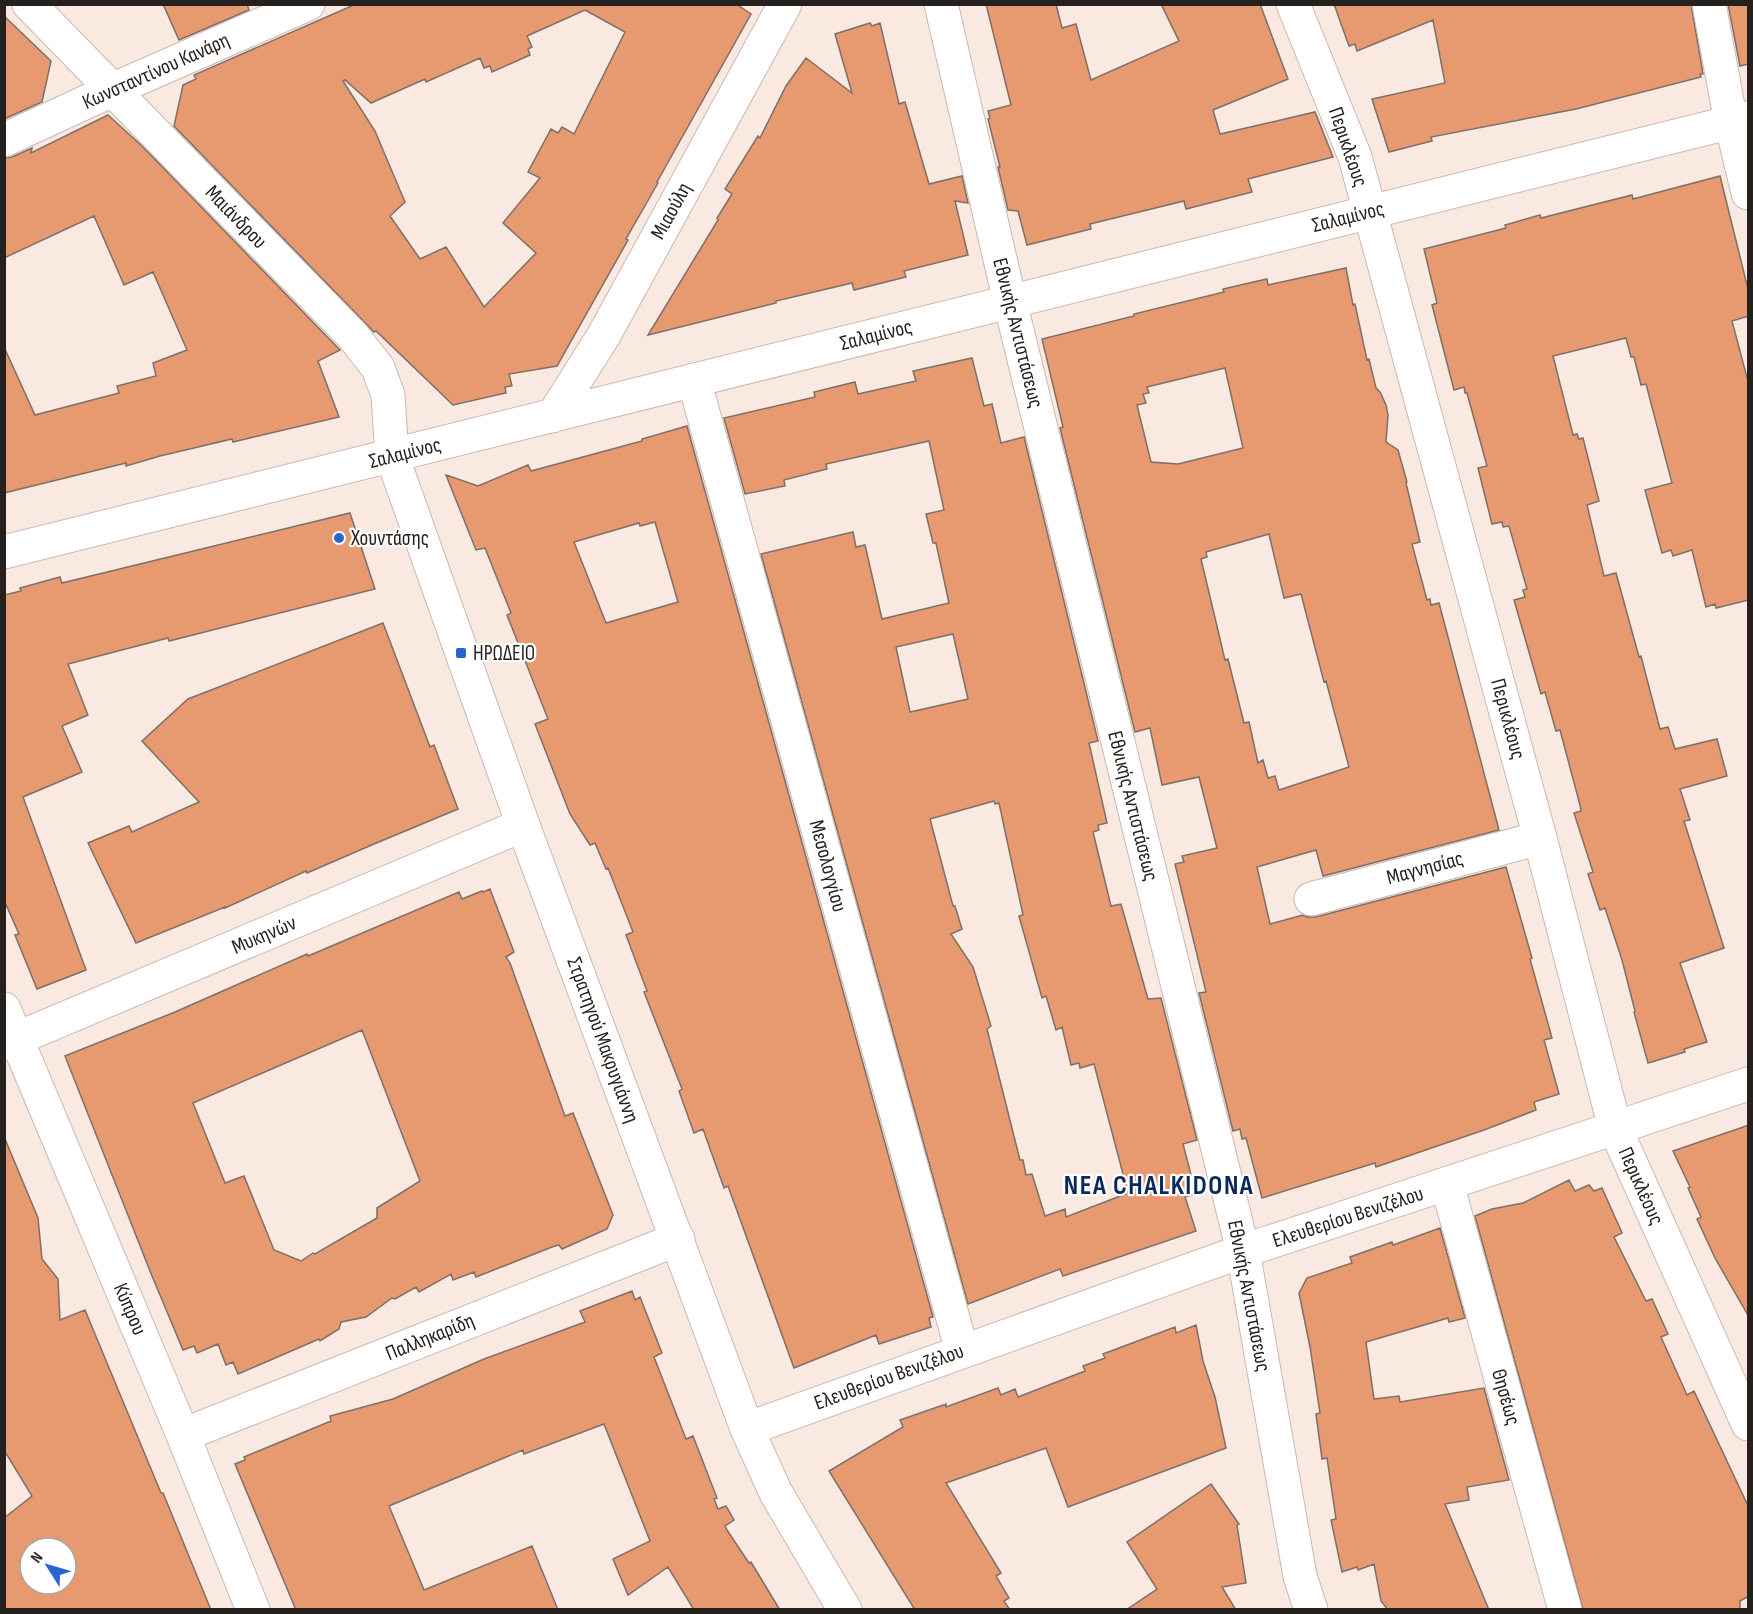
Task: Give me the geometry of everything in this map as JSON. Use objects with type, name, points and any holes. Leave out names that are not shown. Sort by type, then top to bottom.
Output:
[{"type":"street","name":"Μαιάνδρου","points":[[29,4],[353,336],[378,368],[388,395],[392,456]]},
{"type":"street","name":"Κωνσταντίνου Κανάρη","points":[[4,140],[308,4]]},
{"type":"street","name":"Μιαούλη","points":[[553,416],[609,325],[785,4]]},
{"type":"street","name":"Εθνικής Αντιστάσεως","points":[[941,4],[1010,302],[1243,1251],[1300,1576],[1311,1610]]},
{"type":"street","name":"Περικλέους","points":[[1293,4],[1355,157],[1540,838],[1615,1128],[1749,1424]]},
{"type":"street","points":[[1709,4],[1740,120],[1749,194]]},
{"type":"street","name":"Σαλαμίνος","points":[[4,552],[1740,120]]},
{"type":"street","name":"Μεσολογγίου","points":[[694,380],[962,1351]]},
{"type":"street","name":"Στρατηγού Μακρυγιάννη","points":[[392,456],[523,825],[747,1430],[776,1493],[845,1610]]},
{"type":"street","name":"Μυκηνών","points":[[11,1042],[523,825]]},
{"type":"street","name":"Μαγνησίας","points":[[1311,899],[1540,838]]},
{"type":"street","name":"Κύπρου","points":[[4,1009],[11,1042],[183,1435],[253,1610]]},
{"type":"street","name":"Ελευθερίου Βενιζέλου","points":[[747,1430],[1243,1251],[1749,1084]]},
{"type":"street","name":"Θησέως","points":[[1447,1184],[1565,1610]]},
{"type":"street","name":"Παλληκαρίδη","points":[[183,1435],[678,1239]]},
{"type":"building","points":[[163,4],[247,4],[249,10],[179,40]]},
{"type":"building","points":[[356,4],[736,4],[751,14],[557,366],[509,374],[512,386],[505,387],[506,393],[453,405],[376,331],[374,332],[174,126],[183,85],[196,79],[194,75]],"holes":[[[585,10],[625,32],[574,134],[562,127],[558,133],[551,129],[528,172],[540,178],[503,223],[536,253],[484,307],[446,247],[420,259],[390,216],[405,202],[375,131],[343,81],[345,80],[371,103],[480,58],[484,68],[490,66],[492,72],[530,55],[528,49],[532,47],[527,36]]]},
{"type":"building","points":[[986,4],[1056,4],[1062,28],[1076,24],[1091,80],[1179,41],[1161,4],[1260,4],[1288,79],[1213,110],[1220,134],[1315,112],[1333,157],[1248,179],[1252,192],[1186,209],[1184,201],[1090,224],[1091,229],[1027,245],[1018,211],[1008,210],[988,119],[990,118],[988,111],[1011,105]]},
{"type":"building","points":[[1334,4],[1691,4],[1703,74],[1700,74],[1701,77],[1576,109],[1431,137],[1432,141],[1389,152],[1372,99],[1445,83],[1433,20],[1357,51],[1355,44],[1349,46]]},
{"type":"building","points":[[1728,4],[1749,4],[1749,64],[1740,66]]},
{"type":"building","points":[[4,16],[51,61],[42,102],[4,119]]},
{"type":"building","points":[[870,23],[872,26],[880,23],[899,104],[905,102],[929,184],[962,176],[968,203],[955,201],[968,255],[904,271],[906,277],[854,290],[852,283],[648,335],[718,220],[717,218],[732,194],[725,189],[758,136],[760,138],[786,86],[806,58],[852,93],[835,34]]},
{"type":"building","points":[[108,115],[142,146],[340,350],[318,361],[339,417],[233,442],[232,439],[126,466],[126,463],[4,493],[4,347],[35,415],[119,393],[117,386],[156,376],[153,363],[187,350],[153,272],[124,285],[94,216],[4,258],[4,158],[32,148],[31,153]]},
{"type":"building","points":[[1720,176],[1749,293],[1749,316],[1732,321],[1749,385],[1749,600],[1716,608],[1715,604],[1706,607],[1692,550],[1673,556],[1671,550],[1662,553],[1645,490],[1672,483],[1646,384],[1641,385],[1634,357],[1631,357],[1626,338],[1553,356],[1573,435],[1577,434],[1579,439],[1583,438],[1599,501],[1587,505],[1604,576],[1616,573],[1660,729],[1668,727],[1675,749],[1717,739],[1727,776],[1680,789],[1690,820],[1684,821],[1724,948],[1680,963],[1707,1042],[1684,1049],[1685,1052],[1648,1063],[1622,960],[1605,908],[1600,910],[1588,874],[1593,872],[1574,813],[1581,811],[1580,805],[1560,730],[1556,731],[1545,692],[1541,694],[1514,600],[1525,597],[1523,590],[1527,589],[1509,526],[1503,527],[1502,522],[1492,524],[1478,468],[1487,466],[1467,393],[1464,387],[1454,390],[1432,305],[1437,303],[1424,249],[1506,228],[1505,225],[1540,215],[1541,218],[1632,195],[1633,199]]},
{"type":"building","points":[[1346,268],[1367,360],[1369,359],[1376,388],[1386,405],[1388,415],[1386,442],[1398,450],[1407,482],[1420,542],[1412,544],[1427,600],[1430,599],[1431,605],[1439,603],[1499,830],[1323,876],[1316,850],[1257,867],[1270,924],[1303,915],[1316,917],[1506,867],[1552,1038],[1544,1040],[1559,1094],[1534,1102],[1536,1110],[1484,1130],[1376,1167],[1375,1163],[1262,1198],[1246,1138],[1242,1139],[1240,1129],[1233,1131],[1199,993],[1206,992],[1175,864],[1184,862],[1182,856],[1217,848],[1199,777],[1162,785],[1150,728],[1135,732],[1060,428],[1063,427],[1042,339],[1224,292],[1223,289],[1267,279],[1268,285]],"holes":[[[1225,368],[1243,448],[1178,464],[1151,462],[1137,405],[1146,403],[1143,394],[1149,393],[1147,387]],[[1269,534],[1284,598],[1301,594],[1349,767],[1279,790],[1275,776],[1268,778],[1263,760],[1258,763],[1249,722],[1244,723],[1228,659],[1225,660],[1201,559],[1207,557],[1206,552]]]},
{"type":"building","points":[[972,358],[984,406],[992,404],[1001,443],[1024,437],[1098,741],[1089,743],[1107,823],[1098,825],[1099,830],[1093,832],[1111,906],[1121,904],[1148,999],[1161,998],[1197,1140],[1183,1144],[1196,1194],[1185,1197],[1196,1231],[1063,1276],[1060,1269],[968,1304],[761,554],[853,532],[856,547],[865,545],[882,619],[949,603],[936,543],[933,543],[926,514],[944,510],[929,441],[826,464],[827,469],[784,480],[785,486],[745,494],[724,418],[815,397],[814,392],[855,382],[858,394],[916,381],[913,371]],"holes":[[[953,634],[968,699],[910,712],[896,647]],[[994,801],[995,804],[999,803],[1023,915],[1019,916],[1042,998],[1046,996],[1056,1030],[1062,1027],[1071,1065],[1079,1063],[1080,1068],[1094,1064],[1128,1193],[1066,1217],[1065,1209],[1045,1216],[1032,1174],[1026,1175],[1023,1160],[1020,1160],[987,1029],[991,1026],[973,967],[951,934],[962,929],[955,906],[953,906],[930,819]]]},
{"type":"building","points":[[687,426],[933,1317],[929,1318],[931,1327],[879,1344],[876,1335],[794,1368],[728,1186],[724,1188],[703,1129],[694,1133],[679,1091],[682,1089],[644,992],[647,991],[626,935],[633,932],[608,868],[606,869],[595,843],[590,845],[570,814],[535,724],[548,719],[507,615],[511,613],[485,548],[476,550],[446,475],[478,486],[528,465],[531,471],[642,441],[642,439]],"holes":[[[655,522],[678,602],[606,623],[574,542],[639,523],[640,526]]]},
{"type":"building","points":[[350,513],[375,589],[68,664],[88,715],[62,726],[82,772],[23,797],[86,970],[37,989],[15,935],[19,934],[4,900],[4,595],[60,577],[62,583]]},
{"type":"building","points":[[383,623],[430,747],[434,745],[458,809],[307,873],[306,871],[225,908],[136,943],[88,843],[129,826],[132,832],[199,802],[142,741],[188,699]]},
{"type":"building","points":[[490,889],[514,952],[506,957],[565,1116],[573,1113],[613,1215],[607,1229],[562,1249],[559,1245],[552,1247],[476,1277],[474,1272],[453,1280],[451,1274],[419,1292],[416,1287],[395,1299],[392,1298],[366,1317],[341,1322],[339,1329],[320,1341],[319,1339],[238,1374],[233,1362],[226,1365],[218,1344],[197,1353],[194,1346],[183,1350],[65,1056],[459,892],[462,899]],"holes":[[[362,1030],[420,1181],[377,1208],[377,1218],[301,1261],[274,1250],[244,1176],[225,1183],[193,1103]]]},
{"type":"building","points":[[1749,1125],[1749,1317],[1715,1258],[1697,1219],[1701,1217],[1673,1151]]},
{"type":"building","points":[[5,1139],[38,1218],[42,1259],[58,1279],[60,1320],[85,1310],[211,1610],[4,1610],[4,1518],[32,1496],[4,1450]]},
{"type":"building","points":[[1569,1180],[1575,1191],[1589,1185],[1594,1191],[1602,1188],[1622,1233],[1614,1237],[1646,1301],[1652,1299],[1668,1334],[1661,1337],[1687,1395],[1694,1391],[1749,1508],[1749,1596],[1740,1601],[1740,1610],[1583,1610],[1475,1216],[1492,1209],[1523,1203]]},
{"type":"building","points":[[1440,1228],[1465,1318],[1449,1322],[1448,1318],[1366,1342],[1374,1399],[1399,1396],[1400,1402],[1484,1388],[1509,1480],[1467,1487],[1469,1500],[1445,1504],[1489,1610],[1388,1610],[1381,1601],[1374,1564],[1358,1570],[1357,1567],[1342,1572],[1331,1520],[1336,1519],[1327,1458],[1322,1459],[1316,1414],[1320,1413],[1299,1293],[1307,1278],[1352,1263],[1350,1257]]},
{"type":"building","points":[[632,1291],[635,1300],[640,1297],[662,1353],[654,1357],[686,1439],[693,1436],[717,1498],[714,1499],[718,1509],[726,1506],[734,1520],[725,1526],[749,1563],[751,1562],[780,1610],[694,1610],[668,1567],[628,1595],[613,1559],[650,1541],[604,1424],[524,1454],[523,1450],[389,1506],[424,1590],[532,1546],[558,1610],[296,1610],[235,1464],[245,1460],[244,1457],[331,1421],[330,1416],[393,1399],[484,1359],[585,1322],[580,1311]]},
{"type":"building","points":[[1196,1325],[1226,1448],[1068,1507],[1046,1448],[946,1483],[1001,1573],[996,1576],[1009,1598],[1004,1601],[1010,1610],[915,1610],[829,1471],[903,1427],[900,1420],[946,1404],[946,1407],[998,1388],[1001,1395],[1015,1389],[1018,1397],[1085,1371],[1083,1366],[1105,1358],[1103,1354],[1175,1327],[1176,1333]]},
{"type":"building","points":[[1211,1484],[1239,1524],[1237,1525],[1246,1583],[1222,1587],[1236,1610],[1126,1610],[1157,1589],[1127,1542]]},
{"type":"place","name":"Χουντάσης","points":[[339,538]]},
{"type":"place","name":"ΗΡΩΔΕΙΟ","points":[[461,653]]},
{"type":"district","name":"NEA CHALKIDONA","points":[[1159,1186]]}]
